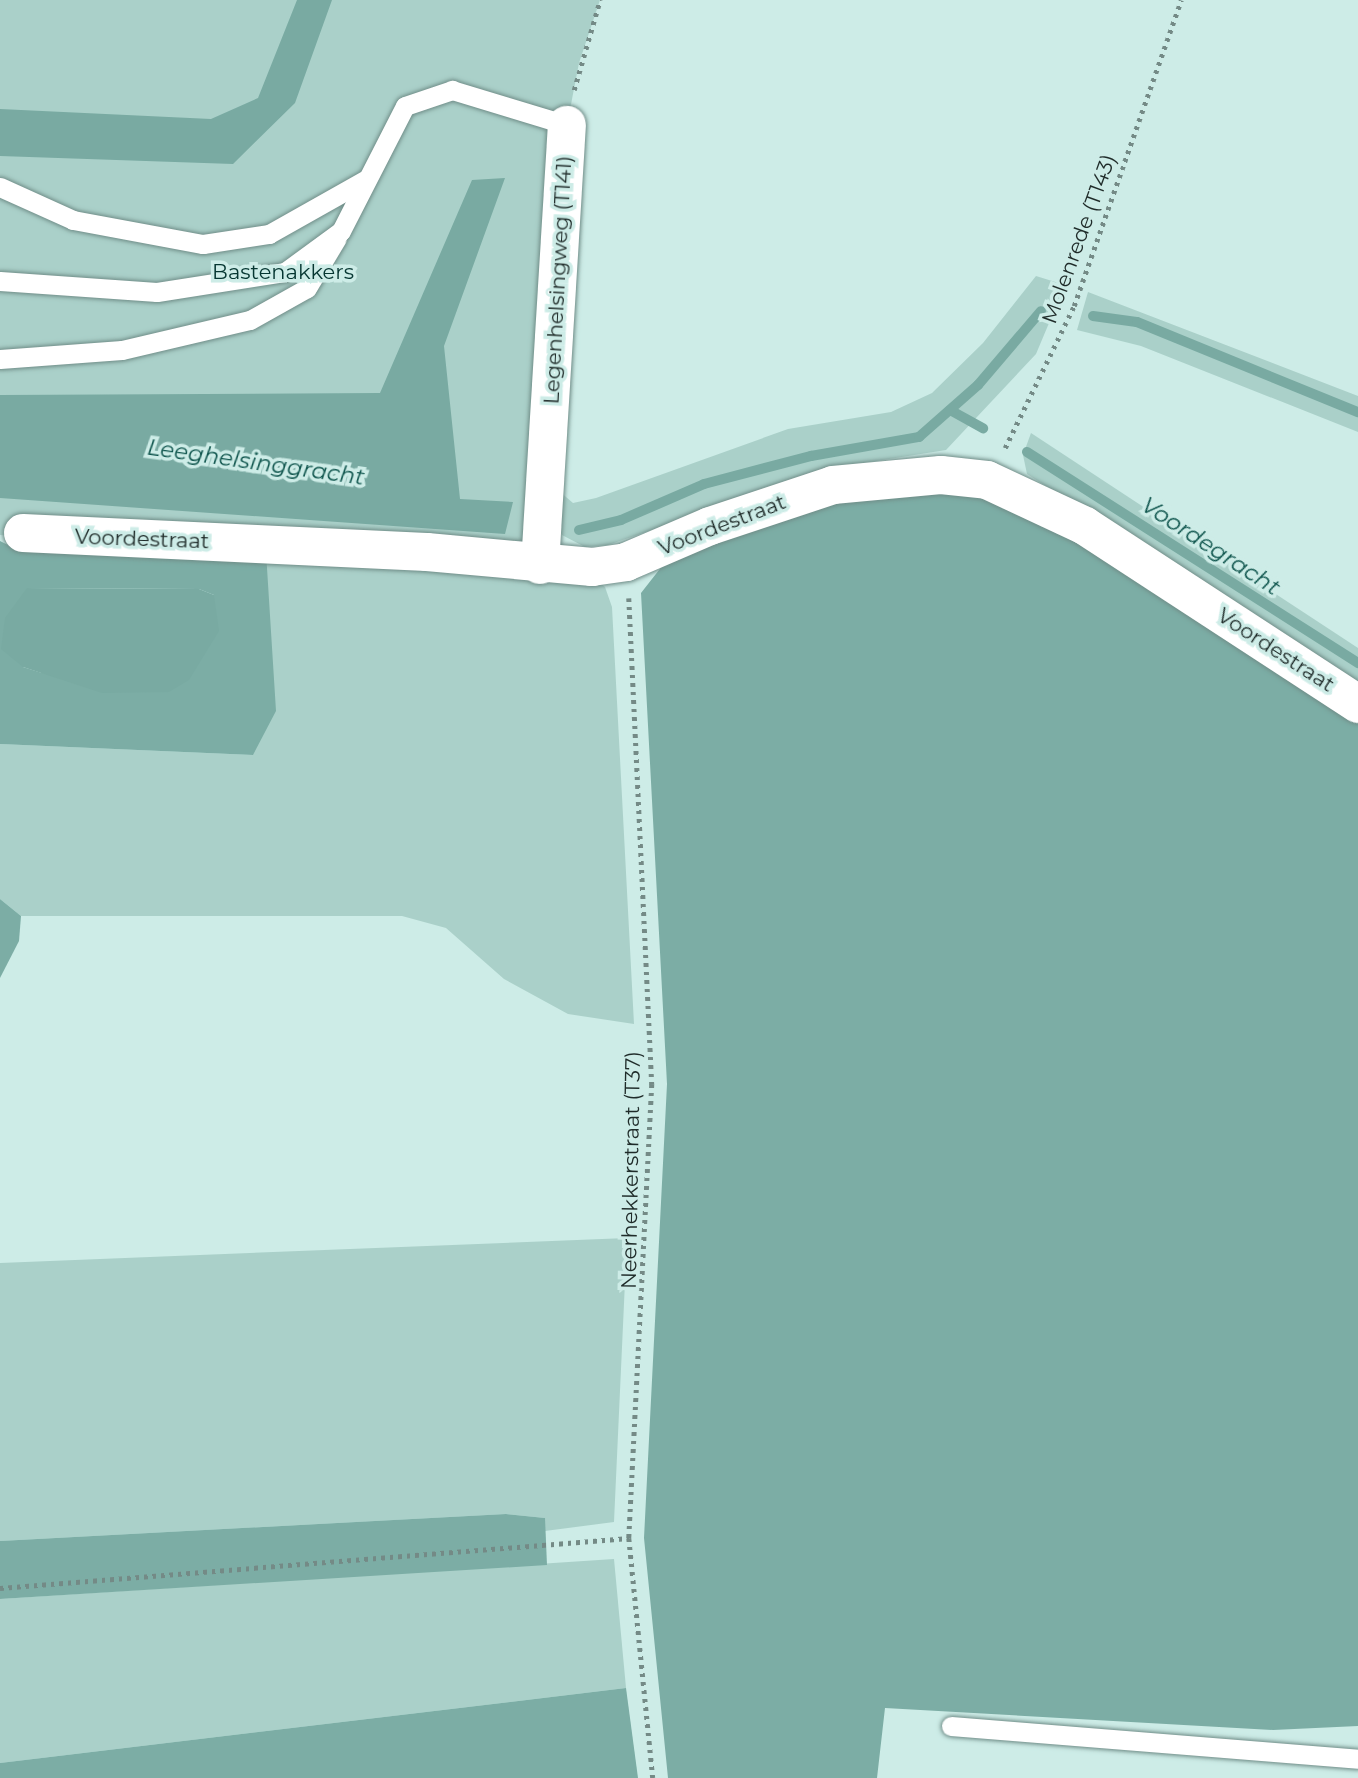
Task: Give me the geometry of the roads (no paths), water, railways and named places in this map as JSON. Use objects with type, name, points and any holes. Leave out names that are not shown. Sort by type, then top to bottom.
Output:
[{"type":"street","name":"Legenhelsingweg (T141)","points":[[540,565],[567,125]]},
{"type":"street","name":"Voordestraat","points":[[23,534],[427,552],[540,565],[626,562],[709,526],[833,485],[941,475],[988,480],[1085,526],[1358,704]]},
{"type":"lane","points":[[0,359],[122,350],[250,320],[307,288],[341,231],[405,106],[427,96],[452,90],[567,125]]},
{"type":"lane","points":[[0,187],[73,220],[203,244],[269,234],[365,180]]},
{"type":"lane","points":[[0,281],[157,292],[285,272],[341,231]]},
{"type":"lane","points":[[951,1726],[1358,1759]]},
{"type":"water","points":[[297,0],[332,0],[295,103],[233,164],[0,156],[0,109],[211,119],[258,98]]},
{"type":"water","points":[[505,178],[444,346],[460,499],[513,502],[505,534],[0,498],[0,395],[380,393],[472,180]]},
{"type":"water","points":[[27,588],[199,589],[214,595],[219,631],[189,680],[169,692],[102,693],[23,667],[1,649],[5,618]]},
{"type":"waterway","name":"Leeghelsinggracht","points":[[579,530],[621,520],[704,484],[811,456],[919,437],[978,385],[1041,311]]},
{"type":"waterway","name":"Leeghelsinggracht","points":[[1093,316],[1137,322],[1358,412]]},
{"type":"waterway","points":[[950,410],[983,428]]},
{"type":"waterway","name":"Voordegracht","points":[[1027,452],[1358,663]]},
{"type":"park label","name":"Bastenakkers","points":[[283,272]]}]
